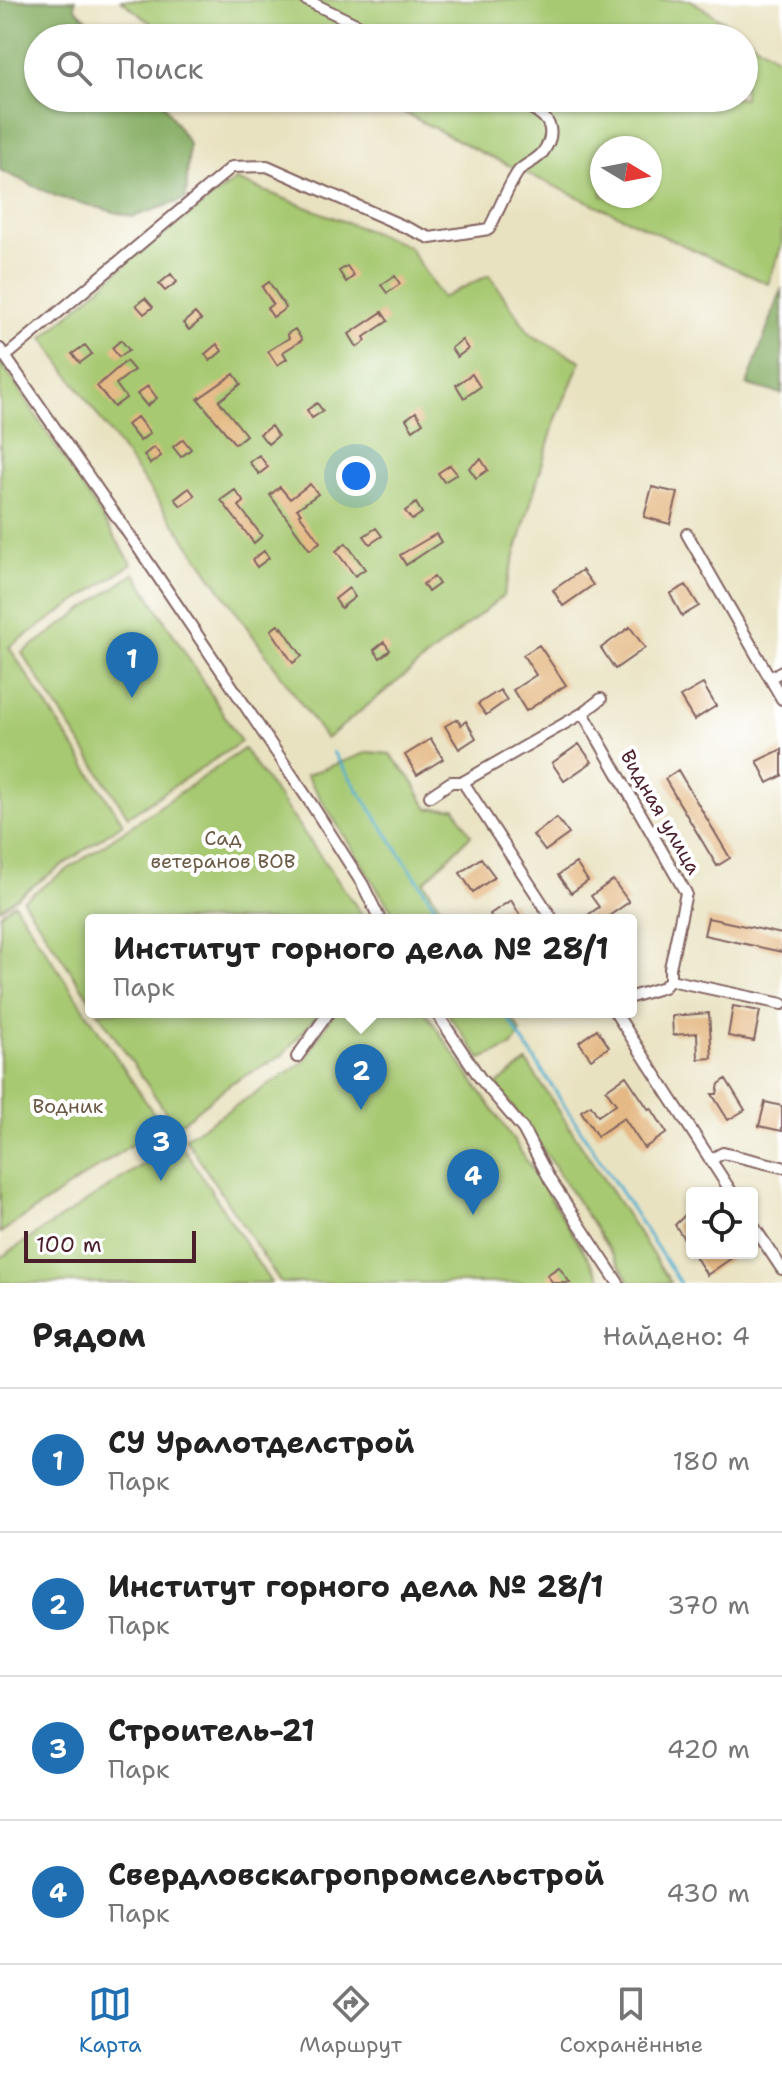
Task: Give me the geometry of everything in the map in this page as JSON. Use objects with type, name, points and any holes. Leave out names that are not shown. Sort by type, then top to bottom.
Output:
[{"type":"street","points":[[306,0],[356,24]]},
{"type":"street","points":[[377,914],[363,885],[304,792],[2,353],[133,253],[232,167],[267,166],[430,238],[489,229],[519,170],[543,152],[549,138],[549,126],[544,115],[538,112]]},
{"type":"street","points":[[687,534],[782,699]]},
{"type":"street","points":[[770,678],[782,671]]},
{"type":"street","points":[[430,796],[451,782],[463,782],[583,713],[601,699]]},
{"type":"street","name":"Видная улица","points":[[583,713],[686,893],[670,980]]},
{"type":"street","points":[[463,782],[549,914]]},
{"type":"street","points":[[637,995],[664,987],[670,980],[782,1004]]},
{"type":"street","points":[[297,1057],[325,1018]]},
{"type":"street","points":[[440,1018],[480,1078],[523,1129],[550,1180],[618,1283]]},
{"type":"street","points":[[619,1018],[728,1187]]},
{"type":"street","points":[[710,1160],[723,1153],[782,1167]]},
{"type":"street","points":[[758,1233],[782,1269]]},
{"type":"green space","points":[[0,0],[75,0],[75,8],[92,24],[24,24],[24,112],[169,112],[189,144],[186,199],[133,217],[58,197],[0,170]]},
{"type":"green space","points":[[121,0],[691,0],[727,24],[152,24]]},
{"type":"green space","points":[[758,45],[782,61],[782,244],[768,284],[602,208],[662,208],[662,136],[590,136],[590,202],[480,152],[403,112],[758,112]]},
{"type":"green space","points":[[236,180],[408,246],[442,298],[489,275],[531,335],[581,361],[555,421],[503,596],[326,739],[43,338],[134,257]]},
{"type":"green space","points":[[782,288],[782,394],[747,385]]},
{"type":"green space","points":[[0,360],[132,564],[9,647],[123,823],[0,909]]},
{"type":"green space","points":[[135,573],[241,742],[128,816],[22,653]]},
{"type":"green space","name":"Сад ветеранов ВОВ","points":[[244,749],[362,914],[85,914],[85,992],[23,900]]},
{"type":"green space","points":[[369,752],[390,754],[411,779],[428,809],[455,808],[471,835],[424,882],[445,914],[394,914],[306,775]]},
{"type":"green space","name":"Водник","points":[[14,903],[85,1010],[85,1018],[90,1018],[164,1125],[0,1233],[0,914]]},
{"type":"green space","points":[[102,1018],[315,1018],[282,1056],[231,1083],[176,1127]]},
{"type":"green space","points":[[330,1018],[429,1018],[511,1136],[604,1283],[281,1283],[185,1138],[304,1062]]},
{"type":"green space","points":[[451,1018],[512,1018],[521,1033],[511,1047],[481,1059]]},
{"type":"green space","points":[[527,1062],[671,1283],[631,1283],[497,1084]]},
{"type":"green space","points":[[179,1141],[271,1283],[0,1283],[0,1258]]},
{"type":"building","points":[[347,266],[354,276],[346,282],[339,271]]},
{"type":"building","points":[[171,274],[177,282],[165,291],[159,284]]},
{"type":"building","points":[[395,276],[400,284],[387,293],[381,285]]},
{"type":"building","points":[[269,282],[286,308],[273,317],[267,308],[273,304],[262,287]]},
{"type":"building","points":[[145,298],[153,307],[144,314],[136,305]]},
{"type":"building","points":[[382,312],[388,321],[364,337],[366,341],[357,347],[349,334]]},
{"type":"building","points":[[195,313],[201,320],[189,330],[183,323]]},
{"type":"building","points":[[295,329],[302,340],[283,352],[287,359],[277,365],[268,351],[289,338],[287,334]]},
{"type":"building","points":[[121,340],[129,350],[119,357],[112,348]]},
{"type":"building","points":[[462,340],[468,349],[457,357],[451,348]]},
{"type":"building","points":[[217,344],[222,351],[210,361],[205,354]]},
{"type":"building","points":[[85,345],[92,354],[80,363],[72,354]]},
{"type":"building","points":[[126,361],[134,370],[116,384],[126,398],[114,407],[97,386]]},
{"type":"building","points":[[234,374],[241,384],[219,401],[246,435],[235,444],[198,399]]},
{"type":"building","points":[[472,374],[480,387],[464,398],[456,385]]},
{"type":"building","points":[[148,386],[157,398],[147,406],[137,394]]},
{"type":"building","points":[[317,403],[323,411],[312,418],[307,410]]},
{"type":"building","points":[[416,412],[423,423],[413,430],[406,419]]},
{"type":"building","points":[[137,417],[150,433],[140,441],[127,425]]},
{"type":"building","points":[[271,426],[278,436],[268,444],[260,434]]},
{"type":"building","points":[[183,439],[191,449],[181,457],[173,447]]},
{"type":"building","points":[[154,447],[161,456],[150,464],[144,455]]},
{"type":"building","points":[[259,455],[268,467],[259,474],[249,462]]},
{"type":"building","points":[[481,459],[488,470],[476,478],[469,468]]},
{"type":"building","points":[[450,465],[457,474],[444,482],[438,473]]},
{"type":"building","points":[[310,484],[318,494],[297,509],[320,542],[310,550],[270,495],[280,487],[290,499]]},
{"type":"building","points":[[652,487],[678,493],[670,524],[644,517]]},
{"type":"building","points":[[189,488],[195,496],[181,506],[175,499]]},
{"type":"building","points":[[235,490],[244,502],[239,506],[262,536],[254,543],[221,500]]},
{"type":"building","points":[[416,503],[422,513],[412,520],[405,511]]},
{"type":"building","points":[[376,528],[382,536],[370,544],[364,536]]},
{"type":"building","points":[[436,534],[441,542],[406,565],[400,555]]},
{"type":"building","points":[[346,543],[365,569],[355,576],[336,551]]},
{"type":"building","points":[[264,551],[269,558],[257,567],[252,560]]},
{"type":"building","points":[[582,570],[593,585],[563,606],[553,590]]},
{"type":"building","points":[[434,577],[439,584],[428,592],[423,584]]},
{"type":"building","points":[[686,585],[699,606],[682,616],[670,594]]},
{"type":"building","points":[[349,588],[355,597],[341,608],[335,599]]},
{"type":"building","points":[[278,625],[302,656],[293,663],[271,630]]},
{"type":"building","points":[[630,627],[645,648],[615,669],[601,648]]},
{"type":"building","points":[[384,642],[390,650],[380,658],[374,650]]},
{"type":"building","points":[[539,645],[566,685],[526,711],[513,690],[536,675],[523,655]]},
{"type":"building","points":[[703,684],[716,706],[694,720],[680,697]]},
{"type":"building","points":[[500,690],[507,700],[486,715],[478,704]]},
{"type":"building","points":[[457,719],[461,725],[466,721],[476,738],[459,749],[445,726]]},
{"type":"building","points":[[431,739],[443,759],[417,775],[405,755]]},
{"type":"building","points":[[579,744],[592,762],[564,781],[552,763]]},
{"type":"building","points":[[782,749],[782,776],[768,783],[757,761]]},
{"type":"building","points":[[678,770],[730,858],[717,866],[665,779]]},
{"type":"building","points":[[557,818],[569,834],[545,851],[533,835]]},
{"type":"building","points":[[481,858],[495,877],[473,892],[460,873]]},
{"type":"building","points":[[576,863],[588,881],[571,893],[558,875]]},
{"type":"building","points":[[613,880],[629,902],[612,914],[589,914],[599,907],[591,896]]},
{"type":"building","points":[[511,900],[519,914],[490,914]]},
{"type":"building","points":[[708,918],[782,934],[782,952],[704,935]]},
{"type":"building","points":[[733,1006],[760,1011],[754,1041],[728,1036]]},
{"type":"building","points":[[709,1013],[712,1058],[698,1059],[697,1033],[673,1035],[672,1016]]},
{"type":"building","points":[[597,1029],[609,1047],[591,1059],[579,1042]]},
{"type":"building","points":[[626,1076],[667,1133],[644,1148],[624,1118],[597,1136],[581,1111],[591,1105],[598,1116],[616,1104],[606,1090]]},
{"type":"building","points":[[726,1079],[745,1110],[728,1120],[712,1094],[717,1094],[719,1084]]},
{"type":"building","points":[[765,1102],[782,1106],[782,1131],[759,1126]]},
{"type":"building","points":[[686,1214],[686,1242],[675,1225]]},
{"type":"building","points":[[697,1259],[730,1259],[707,1275]]},
{"type":"building","points":[[559,1267],[570,1283],[553,1283],[547,1275]]},
{"type":"waterway","points":[[333,752],[440,914]]},
{"type":"waterway","points":[[508,1018],[680,1283]]},
{"type":"place","name":"СУ Уралотделстрой","points":[[132,698]]},
{"type":"place","name":"Институт горного дела № 28/1","points":[[361,1110]]},
{"type":"place","name":"Строитель-21","points":[[161,1181]]},
{"type":"place","name":"Свердловскагропромсельстрой","points":[[473,1215]]}]
